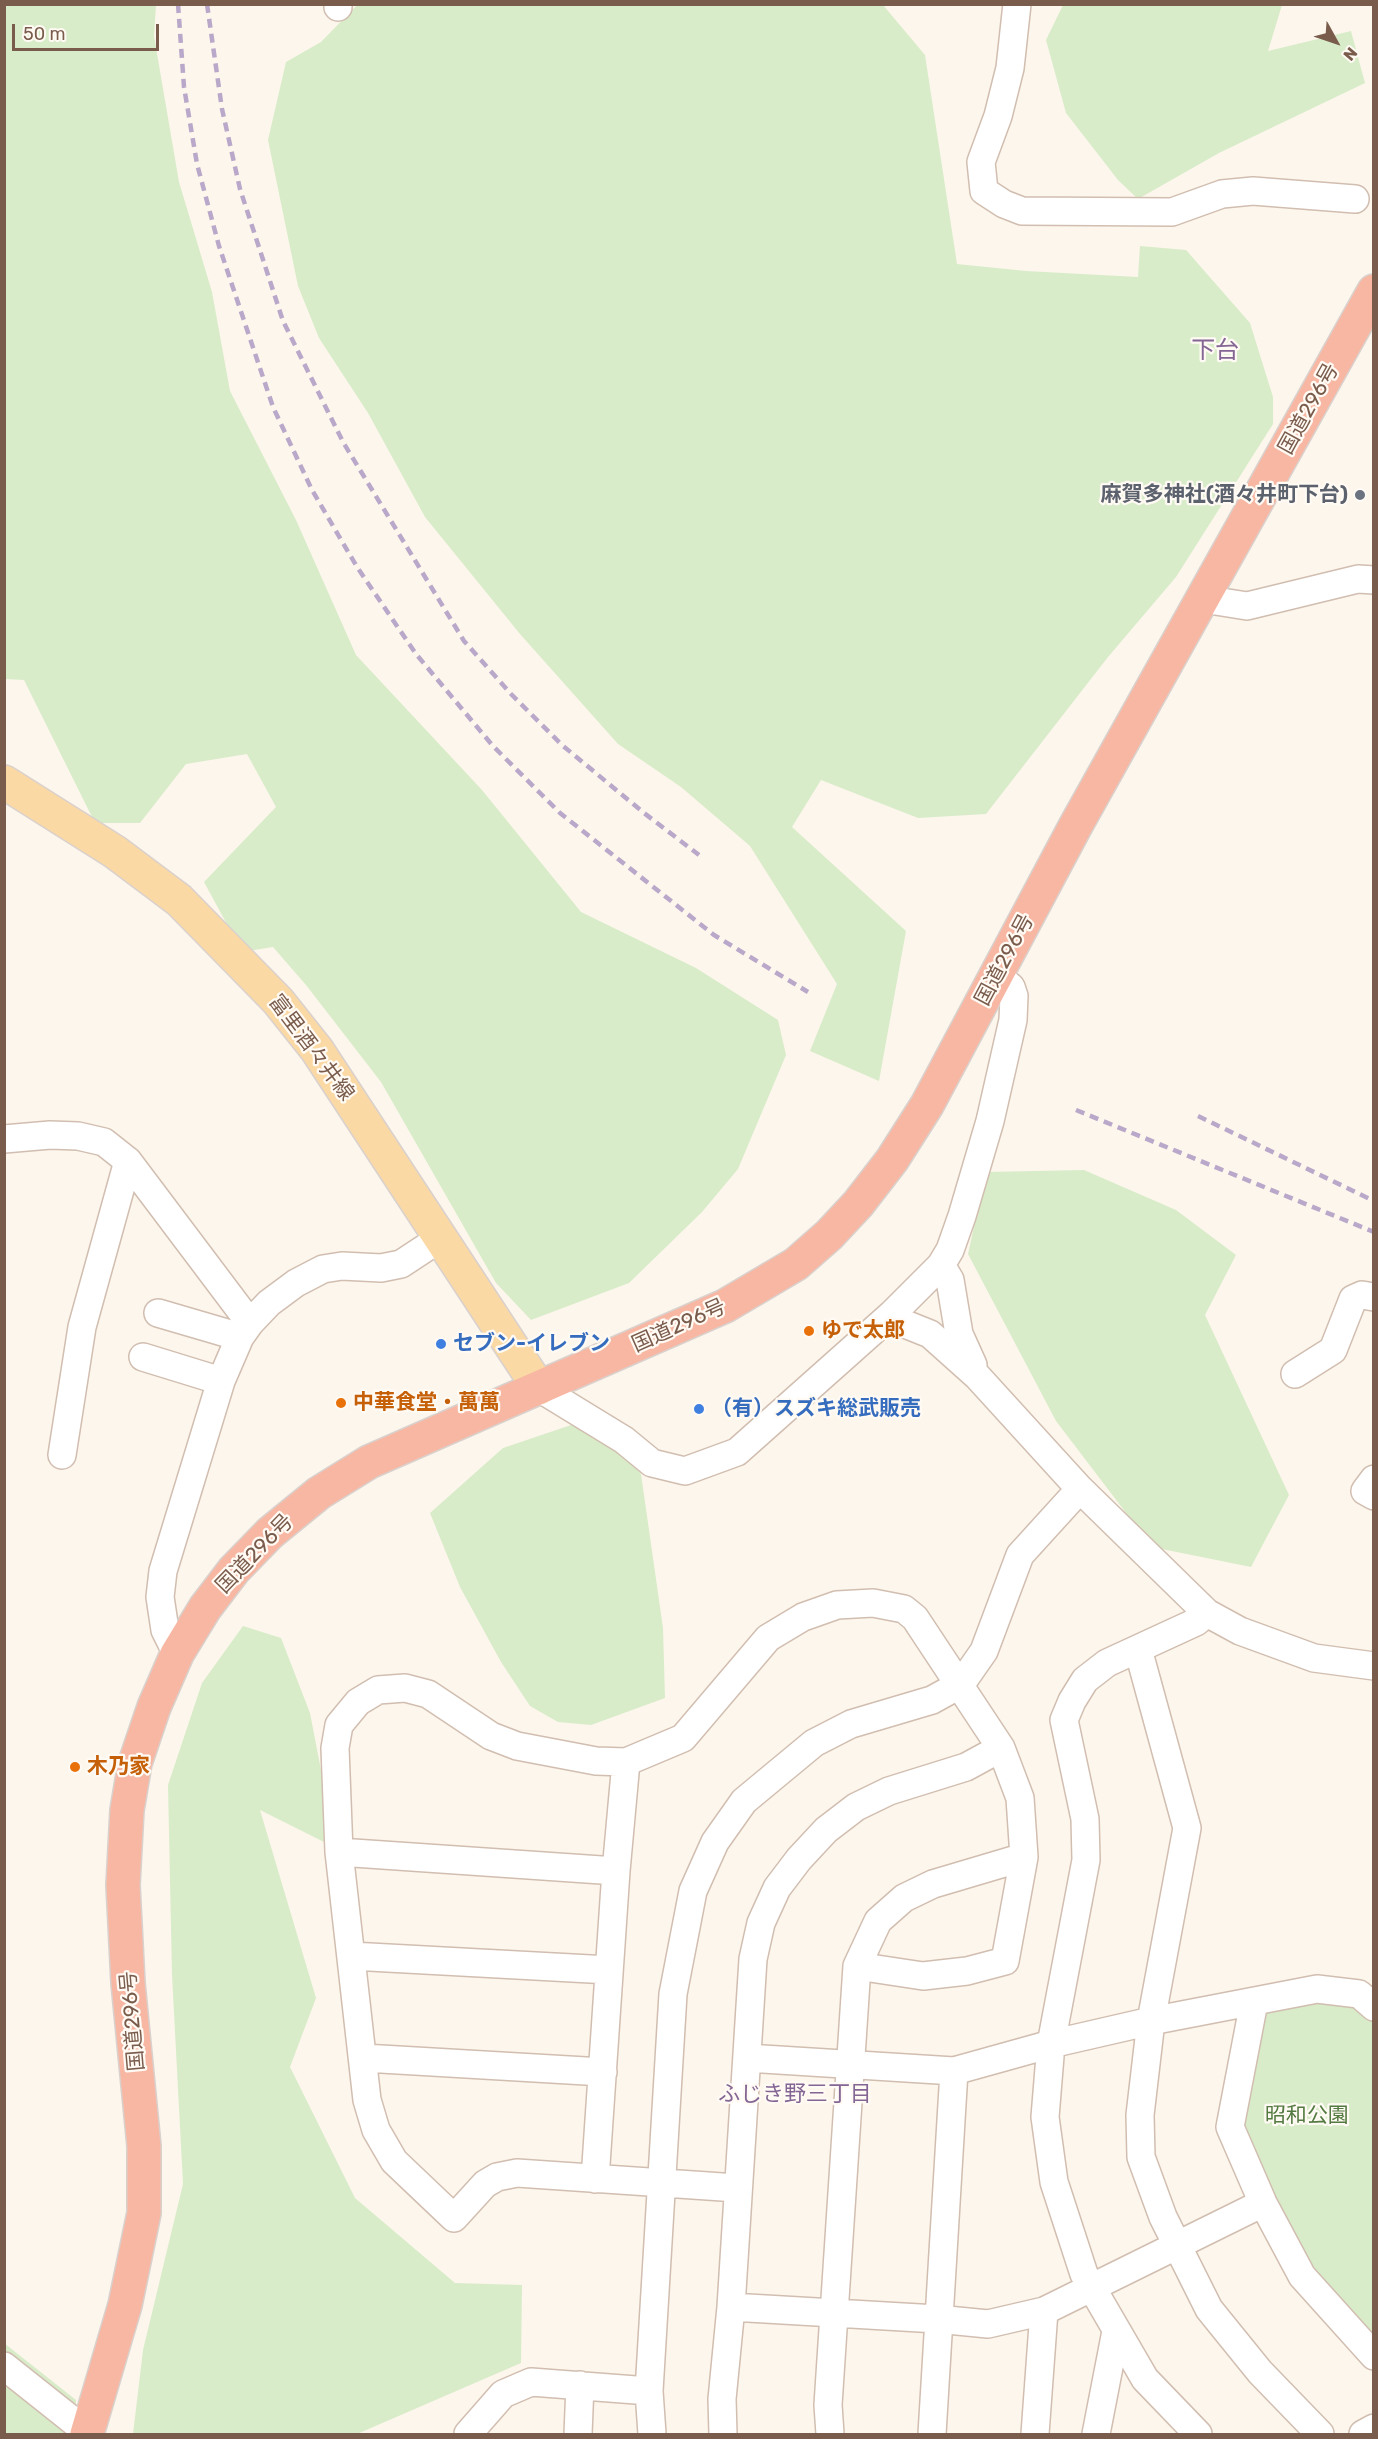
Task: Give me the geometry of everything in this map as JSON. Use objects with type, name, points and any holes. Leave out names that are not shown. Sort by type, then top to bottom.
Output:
[{"type":"highway","name":"国道296号","points":[[87,2433],[125,2305],[144,2213],[143,2136],[128,1983],[123,1885],[127,1810],[139,1752],[154,1707],[177,1654],[205,1608],[234,1570],[270,1533],[319,1493],[369,1462],[725,1306],[796,1263],[829,1235],[858,1204],[892,1160],[927,1105],[1076,825],[1374,291]]},
{"type":"main road","name":"富里酒々井線","points":[[4,782],[115,852],[179,900],[278,1000],[317,1050],[442,1237],[539,1388]]},
{"type":"street","points":[[1017,4],[1010,68],[998,116],[981,162],[984,190],[1004,204],[1022,210],[1172,212],[1222,194],[1252,191],[1355,199]]},
{"type":"street","points":[[1203,599],[1247,606],[1358,579],[1374,580]]},
{"type":"street","points":[[539,1388],[624,1440],[652,1462],[685,1471],[737,1452],[892,1314],[941,1265],[950,1250],[962,1216],[987,1132],[1013,1020],[1014,996],[1011,987],[997,976]]},
{"type":"street","points":[[4,1139],[50,1135],[78,1136],[104,1142],[128,1161],[245,1330]]},
{"type":"street","points":[[62,1455],[82,1327],[128,1161]]},
{"type":"street","points":[[177,1654],[165,1630],[160,1597],[163,1571],[221,1380],[245,1330],[296,1283],[323,1269],[342,1266],[381,1268],[401,1264],[442,1237]]},
{"type":"street","points":[[941,1265],[950,1280],[959,1334],[977,1376]]},
{"type":"street","points":[[1295,1374],[1333,1350],[1353,1299],[1362,1294],[1374,1297]]},
{"type":"street","points":[[158,1312],[245,1330]]},
{"type":"street","points":[[892,1314],[930,1334],[977,1376],[1080,1489],[1207,1613],[1240,1631],[1314,1658],[1374,1666]]},
{"type":"street","points":[[143,1357],[221,1380]]},
{"type":"street","points":[[1374,1479],[1365,1491],[1374,1496]]},
{"type":"street","points":[[652,2434],[649,2391],[673,1994],[693,1891],[715,1842],[744,1801],[814,1743],[851,1724],[932,1700],[960,1684],[984,1651],[1020,1555],[1080,1489]]},
{"type":"street","points":[[737,2188],[517,2173],[497,2177],[484,2184],[454,2218],[394,2161],[382,2141],[368,2100],[339,1852],[335,1748],[339,1725],[358,1702],[378,1690],[405,1688],[428,1694],[491,1736],[517,1746],[596,1761],[626,1762],[683,1738],[768,1638],[803,1617],[837,1605],[873,1603],[904,1609],[915,1618],[1001,1748],[1020,1798],[1024,1857],[1005,1962],[967,1971],[923,1976],[857,1966]]},
{"type":"street","points":[[1198,2434],[1145,2379],[1084,2274],[1054,2182],[1045,2117],[1052,2044],[1086,1860],[1085,1819],[1064,1720],[1085,1680],[1107,1663],[1196,1622],[1207,1613]]},
{"type":"street","points":[[1138,1649],[1187,1828],[1151,2021],[1140,2115],[1141,2157],[1163,2217],[1209,2309],[1260,2372],[1320,2434]]},
{"type":"street","points":[[723,2434],[722,2398],[731,2307],[753,1959],[761,1923],[777,1888],[799,1859],[826,1830],[856,1807],[889,1791],[966,1767],[1001,1748]]},
{"type":"street","points":[[594,2179],[626,1762]]},
{"type":"street","points":[[339,1852],[616,1871]]},
{"type":"street","points":[[830,2434],[828,2404],[857,1966],[878,1920],[904,1898],[933,1884],[1024,1857]]},
{"type":"street","points":[[351,1956],[609,1970]]},
{"type":"street","points":[[747,2058],[954,2071],[1052,2044],[1151,2021],[1317,1989],[1359,1994],[1374,2007]]},
{"type":"street","points":[[1254,2002],[1230,2127],[1263,2203],[1302,2276],[1374,2356]]},
{"type":"street","points":[[364,2058],[603,2072]]},
{"type":"street","points":[[932,2434],[937,2319],[954,2071]]},
{"type":"street","points":[[731,2307],[988,2324],[1044,2311],[1263,2203]]},
{"type":"street","points":[[1035,2434],[1044,2311]]},
{"type":"street","points":[[1096,2434],[1116,2331]]},
{"type":"street","points":[[4,2366],[87,2433]]},
{"type":"street","points":[[468,2434],[503,2394],[531,2382],[649,2391]]},
{"type":"street","points":[[578,2434],[580,2385]]},
{"type":"street","points":[[1363,2434],[1374,2428]]},
{"type":"green space","points":[[5,5],[156,5],[154,36],[179,182],[212,292],[230,391],[296,520],[356,655],[482,790],[581,912],[696,968],[778,1020],[786,1055],[738,1169],[702,1212],[629,1283],[531,1320],[496,1283],[381,1082],[306,985],[273,947],[242,952],[204,882],[276,807],[247,754],[186,764],[140,823],[95,823],[24,680],[5,679]]},
{"type":"green space","points":[[357,5],[883,5],[925,55],[957,264],[1026,271],[1138,277],[1140,246],[1186,250],[1250,323],[1273,397],[1273,424],[1176,577],[1108,657],[986,814],[918,818],[821,780],[792,827],[906,931],[879,1081],[810,1051],[837,984],[750,846],[681,787],[618,744],[520,634],[425,517],[368,413],[319,338],[298,286],[268,140],[286,62],[321,42]]},
{"type":"green space","points":[[1063,5],[1282,5],[1268,51],[1351,31],[1365,83],[1219,153],[1138,199],[1118,180],[1066,113],[1046,40]]},
{"type":"green space","points":[[1084,1170],[1176,1210],[1236,1255],[1205,1315],[1289,1495],[1251,1567],[1152,1547],[1056,1421],[968,1254],[986,1172]]},
{"type":"green space","points":[[577,1423],[615,1443],[641,1474],[663,1628],[665,1698],[591,1725],[558,1722],[530,1706],[501,1662],[460,1587],[430,1513],[503,1448]]},
{"type":"green space","points":[[243,1626],[281,1638],[310,1713],[336,1848],[260,1810],[316,1998],[290,2067],[355,2198],[455,2283],[522,2285],[521,2363],[357,2434],[133,2434],[143,2350],[183,2184],[172,1975],[168,1785],[202,1683]]},
{"type":"green space","name":"昭和公園","points":[[1356,2000],[1373,2017],[1374,2331],[1365,2337],[1306,2274],[1237,2126],[1259,2006]]},
{"type":"green space","points":[[4,2343],[76,2400],[74,2434],[5,2434]]},
{"type":"railway","points":[[178,4],[184,87],[197,164],[219,246],[273,407],[312,490],[357,567],[416,654],[493,746],[560,813],[714,935],[808,992]]},
{"type":"railway","points":[[207,4],[222,109],[240,189],[283,321],[343,442],[464,641],[511,694],[562,745],[699,855]]},
{"type":"railway","points":[[1076,1110],[1374,1232]]},
{"type":"railway","points":[[1198,1116],[1374,1201]]},
{"type":"place","name":"麻賀多神社(酒々井町下台)","points":[[1360,495]]},
{"type":"place","name":"ゆで太郎","points":[[809,1331]]},
{"type":"place","name":"セブン-イレブン","points":[[441,1344]]},
{"type":"place","name":"中華食堂・萬萬","points":[[341,1403]]},
{"type":"place","name":"（有）スズキ総武販売","points":[[699,1409]]},
{"type":"place","name":"木乃家","points":[[75,1767]]},
{"type":"district","name":"下台","points":[[1215,351]]},
{"type":"district","name":"ふじき野三丁目","points":[[795,2095]]}]
